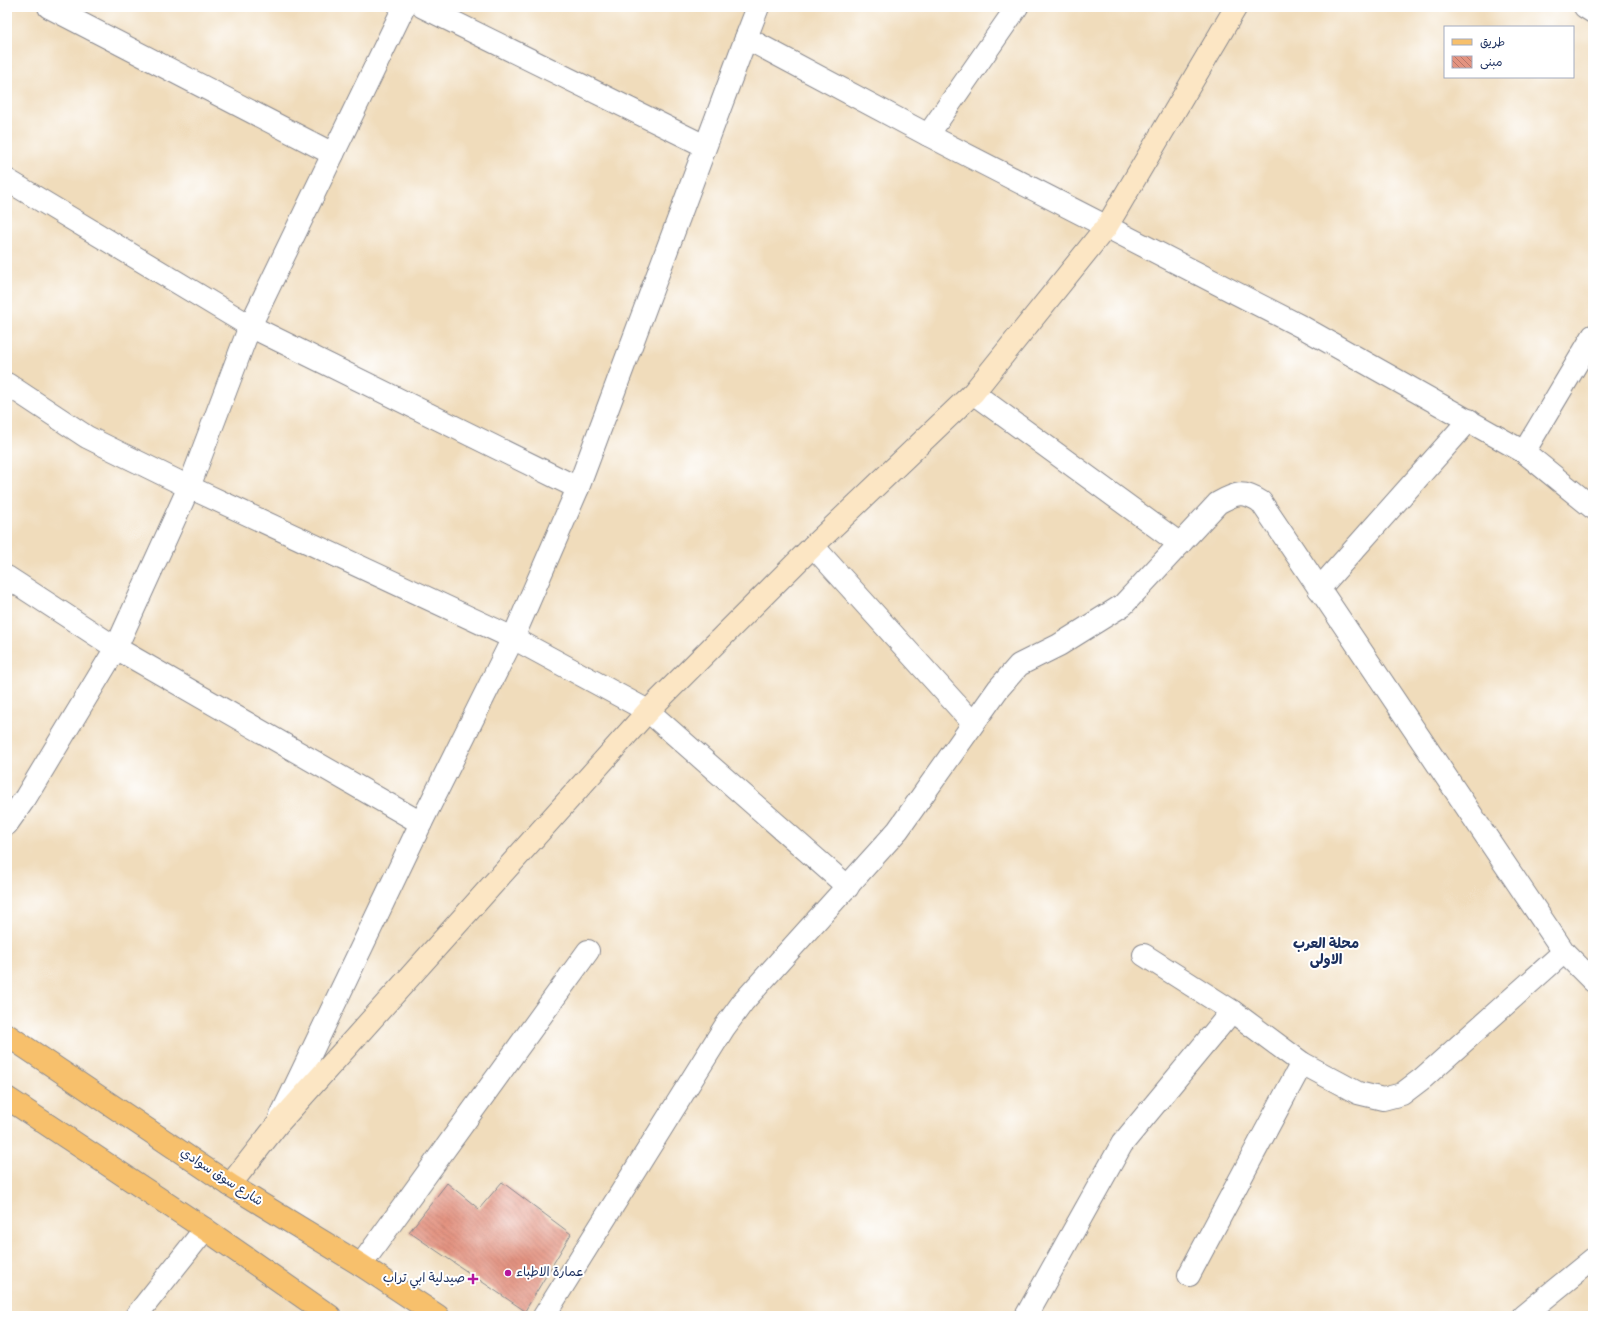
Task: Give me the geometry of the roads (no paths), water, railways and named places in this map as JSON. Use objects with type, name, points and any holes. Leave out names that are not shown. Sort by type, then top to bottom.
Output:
[{"type":"main road","name":"شارع سوق سوادي","points":[[7,1035],[230,1185],[361,1265],[438,1316]]},
{"type":"main road","points":[[7,1098],[205,1229],[327,1315]]},
{"type":"street","points":[[49,7],[84,15],[333,154]]},
{"type":"street","points":[[7,824],[26,797],[116,648],[189,487],[250,326],[404,7]]},
{"type":"street","points":[[423,7],[705,146]]},
{"type":"street","points":[[277,1125],[420,822],[514,638],[578,488],[758,7]]},
{"type":"street","points":[[928,135],[1017,7]]},
{"type":"street","points":[[230,1185],[277,1125],[648,711],[813,546],[973,393],[1107,226],[1236,7]]},
{"type":"street","points":[[1585,7],[1593,12]]},
{"type":"street","points":[[746,38],[928,135],[1304,328],[1524,452],[1593,508]]},
{"type":"street","points":[[7,180],[250,326],[578,488]]},
{"type":"street","points":[[1524,452],[1593,336]]},
{"type":"street","points":[[7,384],[87,436],[189,487],[514,638],[648,711],[848,886]]},
{"type":"street","points":[[973,393],[1180,544]]},
{"type":"street","points":[[1319,589],[1469,420]]},
{"type":"street","points":[[544,1316],[724,1028],[743,1002],[898,830],[998,689],[1019,665],[1059,645],[1123,605],[1218,503],[1232,495],[1249,494],[1262,502],[1564,952],[1593,981]]},
{"type":"street","points":[[813,546],[973,723]]},
{"type":"street","points":[[7,577],[116,648],[420,822]]},
{"type":"street","points":[[361,1265],[588,951]]},
{"type":"street","points":[[1144,955],[1232,1011],[1302,1064],[1358,1093],[1383,1099],[1402,1094],[1423,1078],[1564,952]]},
{"type":"street","points":[[1026,1316],[1122,1144],[1232,1011]]},
{"type":"street","points":[[1189,1275],[1302,1064]]},
{"type":"street","points":[[136,1316],[205,1229]]},
{"type":"street","points":[[1523,1316],[1593,1259]]},
{"type":"place","name":"عمارة الاطباء","points":[[508,1273]]},
{"type":"place","name":"صيدلية ابي تراب","points":[[473,1279]]},
{"type":"district","name":"محلة العرب الاولى","points":[[1326,954]]}]
